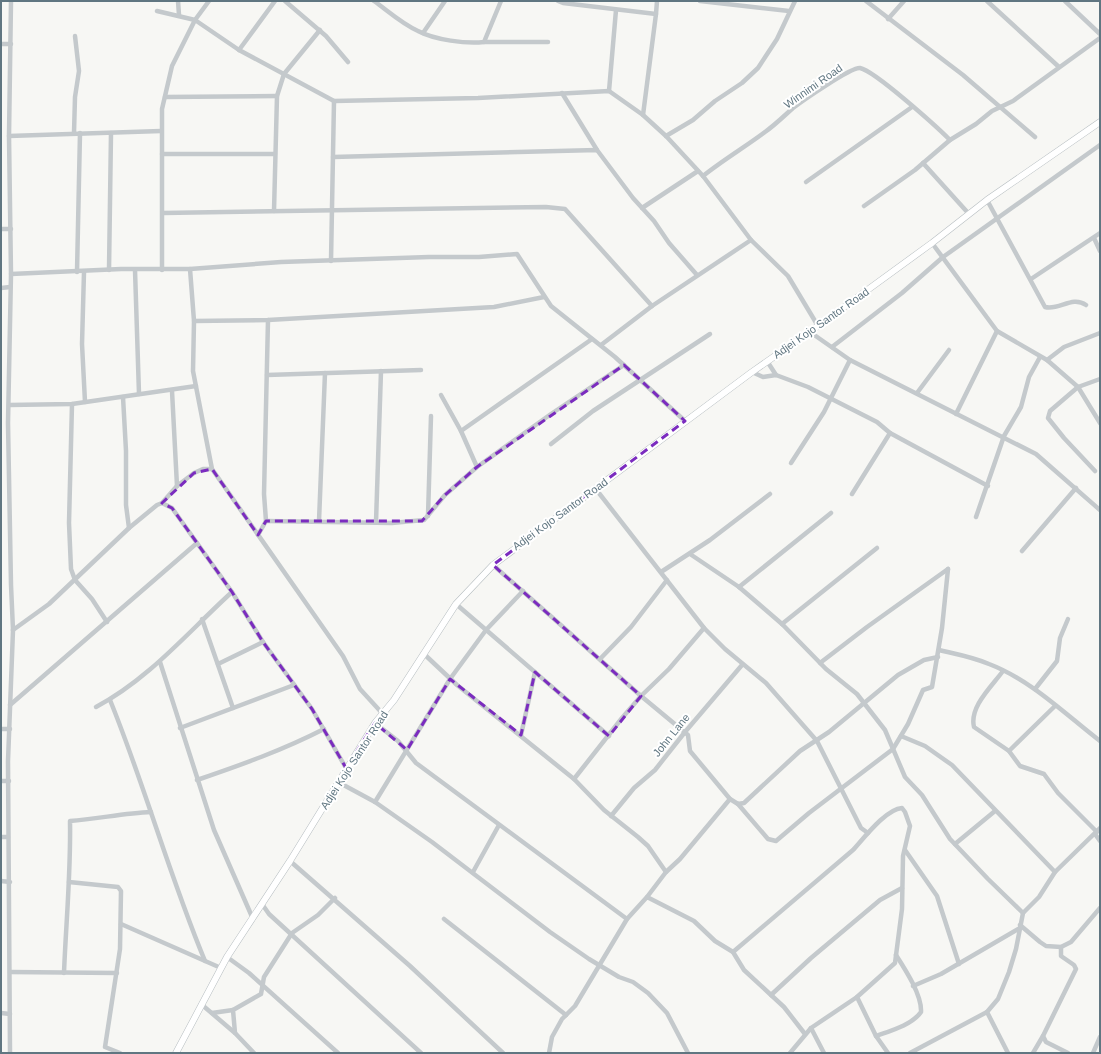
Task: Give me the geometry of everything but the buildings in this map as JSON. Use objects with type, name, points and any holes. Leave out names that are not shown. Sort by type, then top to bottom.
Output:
[{"type":"street","points":[[10,1053],[8,761],[13,630],[9,494],[10,287],[12,274],[9,136],[11,1]]},
{"type":"street","points":[[178,1],[179,15]]},
{"type":"street","points":[[162,270],[164,213],[162,131],[165,97],[172,66],[195,20],[209,1]]},
{"type":"street","points":[[239,50],[275,1]]},
{"type":"street","points":[[285,1],[320,30],[348,62]]},
{"type":"street","points":[[374,1],[411,28],[423,33],[468,43],[548,42]]},
{"type":"street","points":[[423,33],[445,1]]},
{"type":"street","points":[[484,42],[501,1]]},
{"type":"street","points":[[558,1],[563,3],[656,14]]},
{"type":"street","points":[[643,115],[657,1]]},
{"type":"street","points":[[700,1],[764,6],[789,11]]},
{"type":"street","points":[[666,136],[693,120],[750,76],[758,68],[777,39],[795,1]]},
{"type":"street","points":[[866,1],[963,75],[1035,137]]},
{"type":"street","points":[[888,19],[904,1]]},
{"type":"street","points":[[987,1],[1059,67]]},
{"type":"street","points":[[1065,1],[1100,34]]},
{"type":"street","points":[[609,91],[616,10]]},
{"type":"street","points":[[157,11],[195,20],[239,50],[334,101],[471,98],[609,91],[643,115],[666,136],[703,176],[751,240],[788,276],[818,326]]},
{"type":"street","points":[[274,211],[277,96],[284,74],[320,30]]},
{"type":"street","points":[[74,133],[75,97],[79,71],[75,36]]},
{"type":"street","points":[[864,206],[923,164],[950,140],[1001,107],[1013,101],[1100,38]]},
{"type":"street","points":[[1,44],[11,44]]},
{"type":"street","name":"Winnimi Road","points":[[703,176],[774,126],[800,103],[854,69],[858,68],[864,69],[912,107],[950,140]]},
{"type":"street","points":[[562,93],[597,150],[697,275]]},
{"type":"street","points":[[165,97],[277,96]]},
{"type":"street","points":[[331,261],[334,101]]},
{"type":"street","points":[[806,182],[912,107]]},
{"type":"street","name":"Adjei Kojo Santor Road","points":[[176,1053],[227,957],[290,861],[375,723],[394,700],[456,604],[493,565],[685,421],[932,243],[987,200],[1100,122]]},
{"type":"street","points":[[9,136],[162,131]]},
{"type":"street","points":[[77,272],[80,133]]},
{"type":"street","points":[[109,270],[111,133]]},
{"type":"street","points":[[832,347],[902,293],[943,257],[997,220],[1100,145]]},
{"type":"street","points":[[333,157],[597,150]]},
{"type":"street","points":[[162,154],[276,154]]},
{"type":"street","points":[[923,164],[969,214]]},
{"type":"street","points":[[642,208],[698,171]]},
{"type":"street","points":[[987,200],[1045,307],[1050,308],[1077,301],[1086,305]]},
{"type":"street","points":[[164,213],[546,207],[565,209],[652,306]]},
{"type":"street","points":[[1,229],[11,229]]},
{"type":"street","points":[[1031,279],[1100,234]]},
{"type":"street","points":[[1094,238],[1100,251]]},
{"type":"street","points":[[601,345],[652,306],[751,240]]},
{"type":"street","points":[[932,243],[997,331],[1047,360],[1078,387],[1100,423]]},
{"type":"street","points":[[12,274],[109,270],[190,269],[229,265],[429,257],[479,257],[516,254],[551,306],[601,345],[685,421]]},
{"type":"street","points":[[190,269],[194,321],[193,371],[212,469],[343,656],[360,689],[382,713]]},
{"type":"street","points":[[135,270],[138,394]]},
{"type":"street","points":[[84,272],[82,344],[85,402]]},
{"type":"street","points":[[1,288],[10,287]]},
{"type":"street","points":[[194,321],[268,320],[494,307],[544,297]]},
{"type":"street","points":[[258,535],[266,521],[264,494],[268,320]]},
{"type":"street","points":[[956,414],[997,331]]},
{"type":"street","points":[[810,332],[850,360],[956,414],[1004,436],[1036,454],[1100,510]]},
{"type":"street","points":[[1047,360],[1064,347],[1100,333]]},
{"type":"street","points":[[551,444],[593,411],[710,334]]},
{"type":"street","points":[[461,431],[592,339]]},
{"type":"street","points":[[917,393],[949,350]]},
{"type":"street","points":[[976,517],[988,486],[1004,436],[1021,407],[1029,377],[1040,357]]},
{"type":"street","points":[[791,463],[819,420],[850,360]]},
{"type":"street","points":[[767,361],[776,375]]},
{"type":"street","points":[[266,521],[422,521],[445,495],[477,467],[551,414],[624,365]]},
{"type":"street","points":[[267,375],[421,370]]},
{"type":"street","points":[[376,522],[381,371]]},
{"type":"street","points":[[752,372],[763,377],[776,375],[798,382],[831,398],[861,416],[877,422],[890,433],[988,486]]},
{"type":"street","points":[[319,521],[325,374]]},
{"type":"street","points":[[1095,471],[1064,438],[1048,418],[1050,411],[1078,387],[1100,379]]},
{"type":"street","points":[[9,405],[72,404],[196,386]]},
{"type":"street","points":[[172,391],[177,486]]},
{"type":"street","points":[[441,395],[461,431],[477,467]]},
{"type":"street","points":[[123,397],[126,451],[126,505],[129,528]]},
{"type":"street","points":[[72,404],[70,557],[75,580],[92,598],[107,622]]},
{"type":"street","points":[[428,516],[431,416]]},
{"type":"street","points":[[852,494],[890,433]]},
{"type":"street","points":[[13,630],[49,604],[129,528],[157,505],[162,503],[177,486],[194,473],[203,469],[212,469]]},
{"type":"street","points":[[595,488],[662,572],[704,628],[742,665],[766,683],[816,741],[825,754],[840,789],[861,828],[868,833]]},
{"type":"street","points":[[1022,551],[1076,488]]},
{"type":"street","points":[[662,572],[690,554],[770,494]]},
{"type":"street","points":[[162,503],[172,508],[232,592],[263,642],[324,729],[346,768]]},
{"type":"street","points":[[739,588],[831,513]]},
{"type":"street","points":[[10,705],[197,543]]},
{"type":"street","points":[[782,624],[877,548]]},
{"type":"street","points":[[690,554],[739,588],[782,624],[826,670],[851,689],[885,730],[905,777],[922,795],[955,844],[1023,913]]},
{"type":"street","points":[[493,565],[641,696],[684,732],[689,738],[688,743],[690,751],[730,799],[738,804],[768,839],[776,841],[840,789],[894,749],[908,724],[923,690],[932,687],[939,650],[948,569],[820,663]]},
{"type":"street","points":[[600,659],[631,627],[668,580]]},
{"type":"street","points":[[375,802],[450,679],[486,630],[523,591]]},
{"type":"street","points":[[96,707],[110,700],[160,662],[202,619],[232,592]]},
{"type":"street","points":[[456,604],[608,736]]},
{"type":"street","points":[[202,619],[234,708]]},
{"type":"street","points":[[1035,689],[1057,661],[1060,638],[1068,619]]},
{"type":"street","points":[[574,779],[641,696],[669,669],[704,628]]},
{"type":"street","points":[[218,664],[263,642]]},
{"type":"street","points":[[939,650],[988,663],[1035,689],[1100,741]]},
{"type":"street","points":[[424,654],[450,679],[574,779],[594,801],[625,825],[648,846],[666,872]]},
{"type":"street","points":[[738,804],[744,803],[800,751],[841,722],[863,702],[898,675],[924,660],[938,657]]},
{"type":"street","points":[[160,662],[214,830],[253,919]]},
{"type":"street","name":"John Lane","points":[[612,816],[634,788],[655,770],[684,732],[742,665]]},
{"type":"street","points":[[1003,671],[979,703],[972,720],[974,727],[982,734],[1009,751],[1020,766],[1044,774],[1058,793],[1097,831],[1100,841]]},
{"type":"street","points":[[521,735],[535,672]]},
{"type":"street","points":[[180,728],[294,685]]},
{"type":"street","points":[[110,700],[151,812],[178,892],[205,961]]},
{"type":"street","points":[[1009,751],[1055,706]]},
{"type":"street","points":[[375,723],[407,750],[416,763],[627,920]]},
{"type":"street","points":[[1,729],[10,729]]},
{"type":"street","points":[[197,780],[254,761],[324,729]]},
{"type":"street","points":[[901,736],[924,746],[952,765],[1055,872]]},
{"type":"street","points":[[1,760],[8,761]]},
{"type":"street","points":[[1,781],[8,781]]},
{"type":"street","points":[[338,782],[375,802],[473,872],[550,932],[589,959],[619,977],[633,982],[658,1002],[666,1013],[688,1053]]},
{"type":"street","points":[[549,1053],[552,1037],[566,1015],[575,1006],[627,920],[666,872],[680,859],[730,799]]},
{"type":"street","points":[[733,952],[853,850],[868,833],[896,809],[902,808],[906,812],[910,826],[904,850],[902,909],[896,955],[893,965],[856,997],[811,1028],[790,1053]]},
{"type":"street","points":[[955,844],[995,810]]},
{"type":"street","points":[[64,973],[71,866],[70,821],[122,813],[151,812]]},
{"type":"street","points":[[473,872],[499,825]]},
{"type":"street","points":[[910,1053],[987,1012],[998,999],[1016,949],[1023,913],[1039,897],[1055,872],[1097,831]]},
{"type":"street","points":[[1,837],[8,837]]},
{"type":"street","points":[[904,850],[937,896],[959,964]]},
{"type":"street","points":[[290,861],[335,898],[503,1053]]},
{"type":"street","points":[[1,881],[10,882]]},
{"type":"street","points":[[69,882],[120,889],[122,924],[117,973],[105,1047],[102,1053]]},
{"type":"street","points":[[771,995],[811,958],[880,900],[902,888]]},
{"type":"street","points":[[647,897],[694,921],[715,941],[733,952],[744,970],[784,1007],[806,1034]]},
{"type":"street","points":[[212,1013],[233,1010],[261,994],[264,977],[292,933],[318,915],[335,898]]},
{"type":"street","points":[[262,904],[269,914],[292,933],[420,1053]]},
{"type":"street","points":[[1020,926],[1040,942],[1054,948],[1061,947],[1071,942],[1100,908]]},
{"type":"street","points":[[444,918],[566,1015]]},
{"type":"street","points":[[122,924],[221,968]]},
{"type":"street","points":[[914,986],[959,964],[1020,926]]},
{"type":"street","points":[[1033,1053],[1076,969],[1074,965],[1061,956],[1061,947]]},
{"type":"street","points":[[876,1036],[906,1024],[918,1016],[921,1006],[906,969],[896,955]]},
{"type":"street","points":[[227,957],[263,985],[338,1053]]},
{"type":"street","points":[[10,972],[117,973]]},
{"type":"street","points":[[856,997],[876,1036],[888,1053]]},
{"type":"street","points":[[201,1004],[235,1033],[254,1053]]},
{"type":"street","points":[[233,1010],[235,1033]]},
{"type":"street","points":[[987,1012],[1008,1053]]},
{"type":"street","points":[[1,1013],[10,1014]]},
{"type":"street","points":[[811,1028],[824,1053]]},
{"type":"street","points":[[1043,1036],[1046,1042],[1068,1053]]},
{"type":"street","points":[[1093,1053],[1100,1037]]},
{"type":"street","points":[[105,1047],[120,1053]]},
{"type":"highlighted area","points":[[624,365],[685,421],[493,565],[641,696],[609,736],[535,672],[521,735],[450,679],[407,750],[375,723],[346,768],[312,709],[263,642],[232,592],[172,508],[162,503],[194,473],[212,469],[258,535],[266,521],[422,521],[445,495],[477,467]]}]
